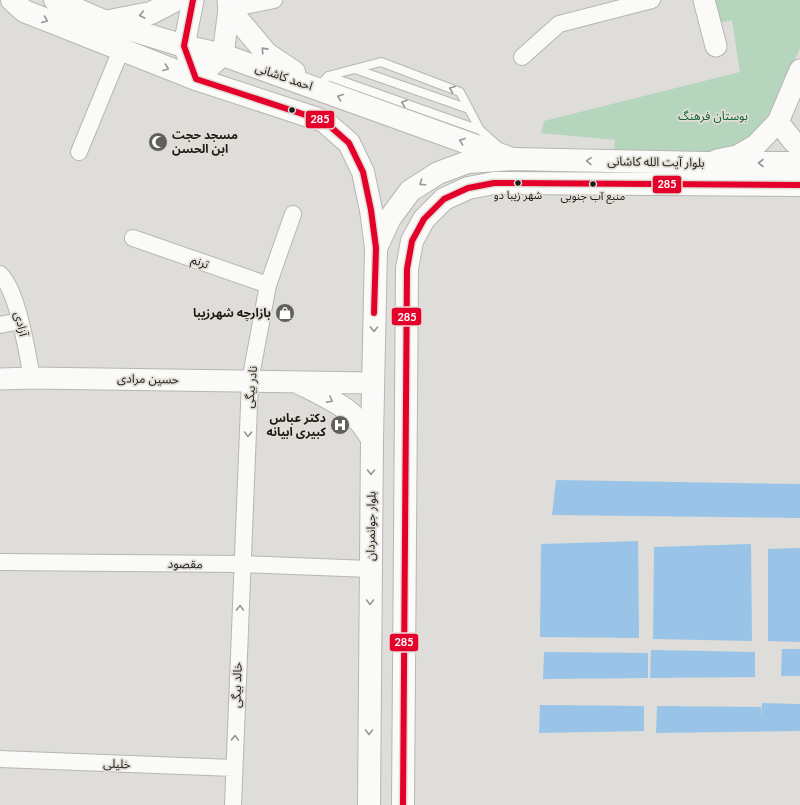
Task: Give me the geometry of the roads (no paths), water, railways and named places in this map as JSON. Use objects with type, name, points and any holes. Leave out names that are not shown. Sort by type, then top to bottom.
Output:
[{"type":"main road","points":[[12,0],[24,11],[121,50],[196,79],[324,121],[349,143],[363,172],[371,210],[376,248]]},
{"type":"main road","name":"احمد کاشانی","points":[[55,0],[106,22],[184,46],[223,55],[323,83],[512,159]]},
{"type":"main road","points":[[106,22],[151,13],[176,0]]},
{"type":"main road","points":[[229,4],[267,54],[323,83]]},
{"type":"main road","points":[[376,248],[390,218],[410,192],[438,173],[468,162],[512,159]]},
{"type":"main road","name":"بلوار آیت الله کاشانی","points":[[512,159],[705,163],[800,163]]},
{"type":"main road","name":"بلوار آیت الله کاشانی","points":[[403,805],[407,269],[412,241],[424,219],[444,199],[468,188],[494,183],[800,185]]},
{"type":"main road","name":"بلوار جوانمردان","points":[[369,805],[372,383],[376,248]]},
{"type":"street","points":[[193,0],[184,46],[196,79],[223,55],[229,4],[274,0]]},
{"type":"street","points":[[522,57],[559,24],[652,0]]},
{"type":"street","points":[[704,0],[716,46]]},
{"type":"street","points":[[80,152],[121,50]]},
{"type":"street","points":[[705,163],[737,156],[756,145],[778,122],[798,79]]},
{"type":"street","points":[[778,122],[793,141],[800,147]]},
{"type":"street","name":"نادر بیگی","points":[[242,564],[250,381],[268,285],[293,214]]},
{"type":"street","name":"ترنم","points":[[133,238],[268,285]]},
{"type":"street","name":"آزادی","points":[[0,274],[5,279],[16,303],[32,378]]},
{"type":"street","points":[[0,324],[20,321]]},
{"type":"street","name":"حسین مرادی","points":[[0,379],[32,378],[372,383]]},
{"type":"street","name":"حسین مرادی","points":[[296,381],[354,415],[364,426],[372,440]]},
{"type":"street","name":"مقصود","points":[[0,562],[242,564],[370,569]]},
{"type":"street","name":"خالد بیگی","points":[[233,805],[242,564]]},
{"type":"street","name":"خلیلی","points":[[0,759],[234,768]]},
{"type":"lane","points":[[323,83],[354,69],[381,62],[460,92],[480,130],[512,159]]},
{"type":"lane","points":[[354,69],[469,109]]},
{"type":"lane","points":[[323,83],[480,130]]},
{"type":"water","points":[[556,480],[800,484],[800,518],[552,515]]},
{"type":"water","points":[[638,541],[639,638],[540,637],[541,544]]},
{"type":"water","points":[[751,544],[752,641],[653,639],[654,547]]},
{"type":"water","points":[[800,548],[800,642],[768,641],[768,549]]},
{"type":"water","points":[[782,649],[800,649],[800,676],[781,676]]},
{"type":"water","points":[[651,650],[755,652],[755,677],[650,678]]},
{"type":"water","points":[[544,652],[648,653],[648,678],[543,679]]},
{"type":"water","points":[[762,703],[800,704],[800,731],[656,733],[657,706],[761,707],[761,719]]},
{"type":"water","points":[[540,705],[644,706],[644,731],[539,733]]},
{"type":"place","name":"مسجد حجت ابن الحسن","points":[[158,142]]},
{"type":"place","name":"شهر زیبا دو","points":[[518,183]]},
{"type":"place","name":"منبع آب جنوبی","points":[[593,184]]},
{"type":"place","name":"بازارچه شهرزیبا","points":[[285,313]]},
{"type":"place","name":"دکتر عباس کبیری ابیانه","points":[[340,425]]},
{"type":"park label","name":"بوستان فرهنگ","points":[[713,116]]}]
